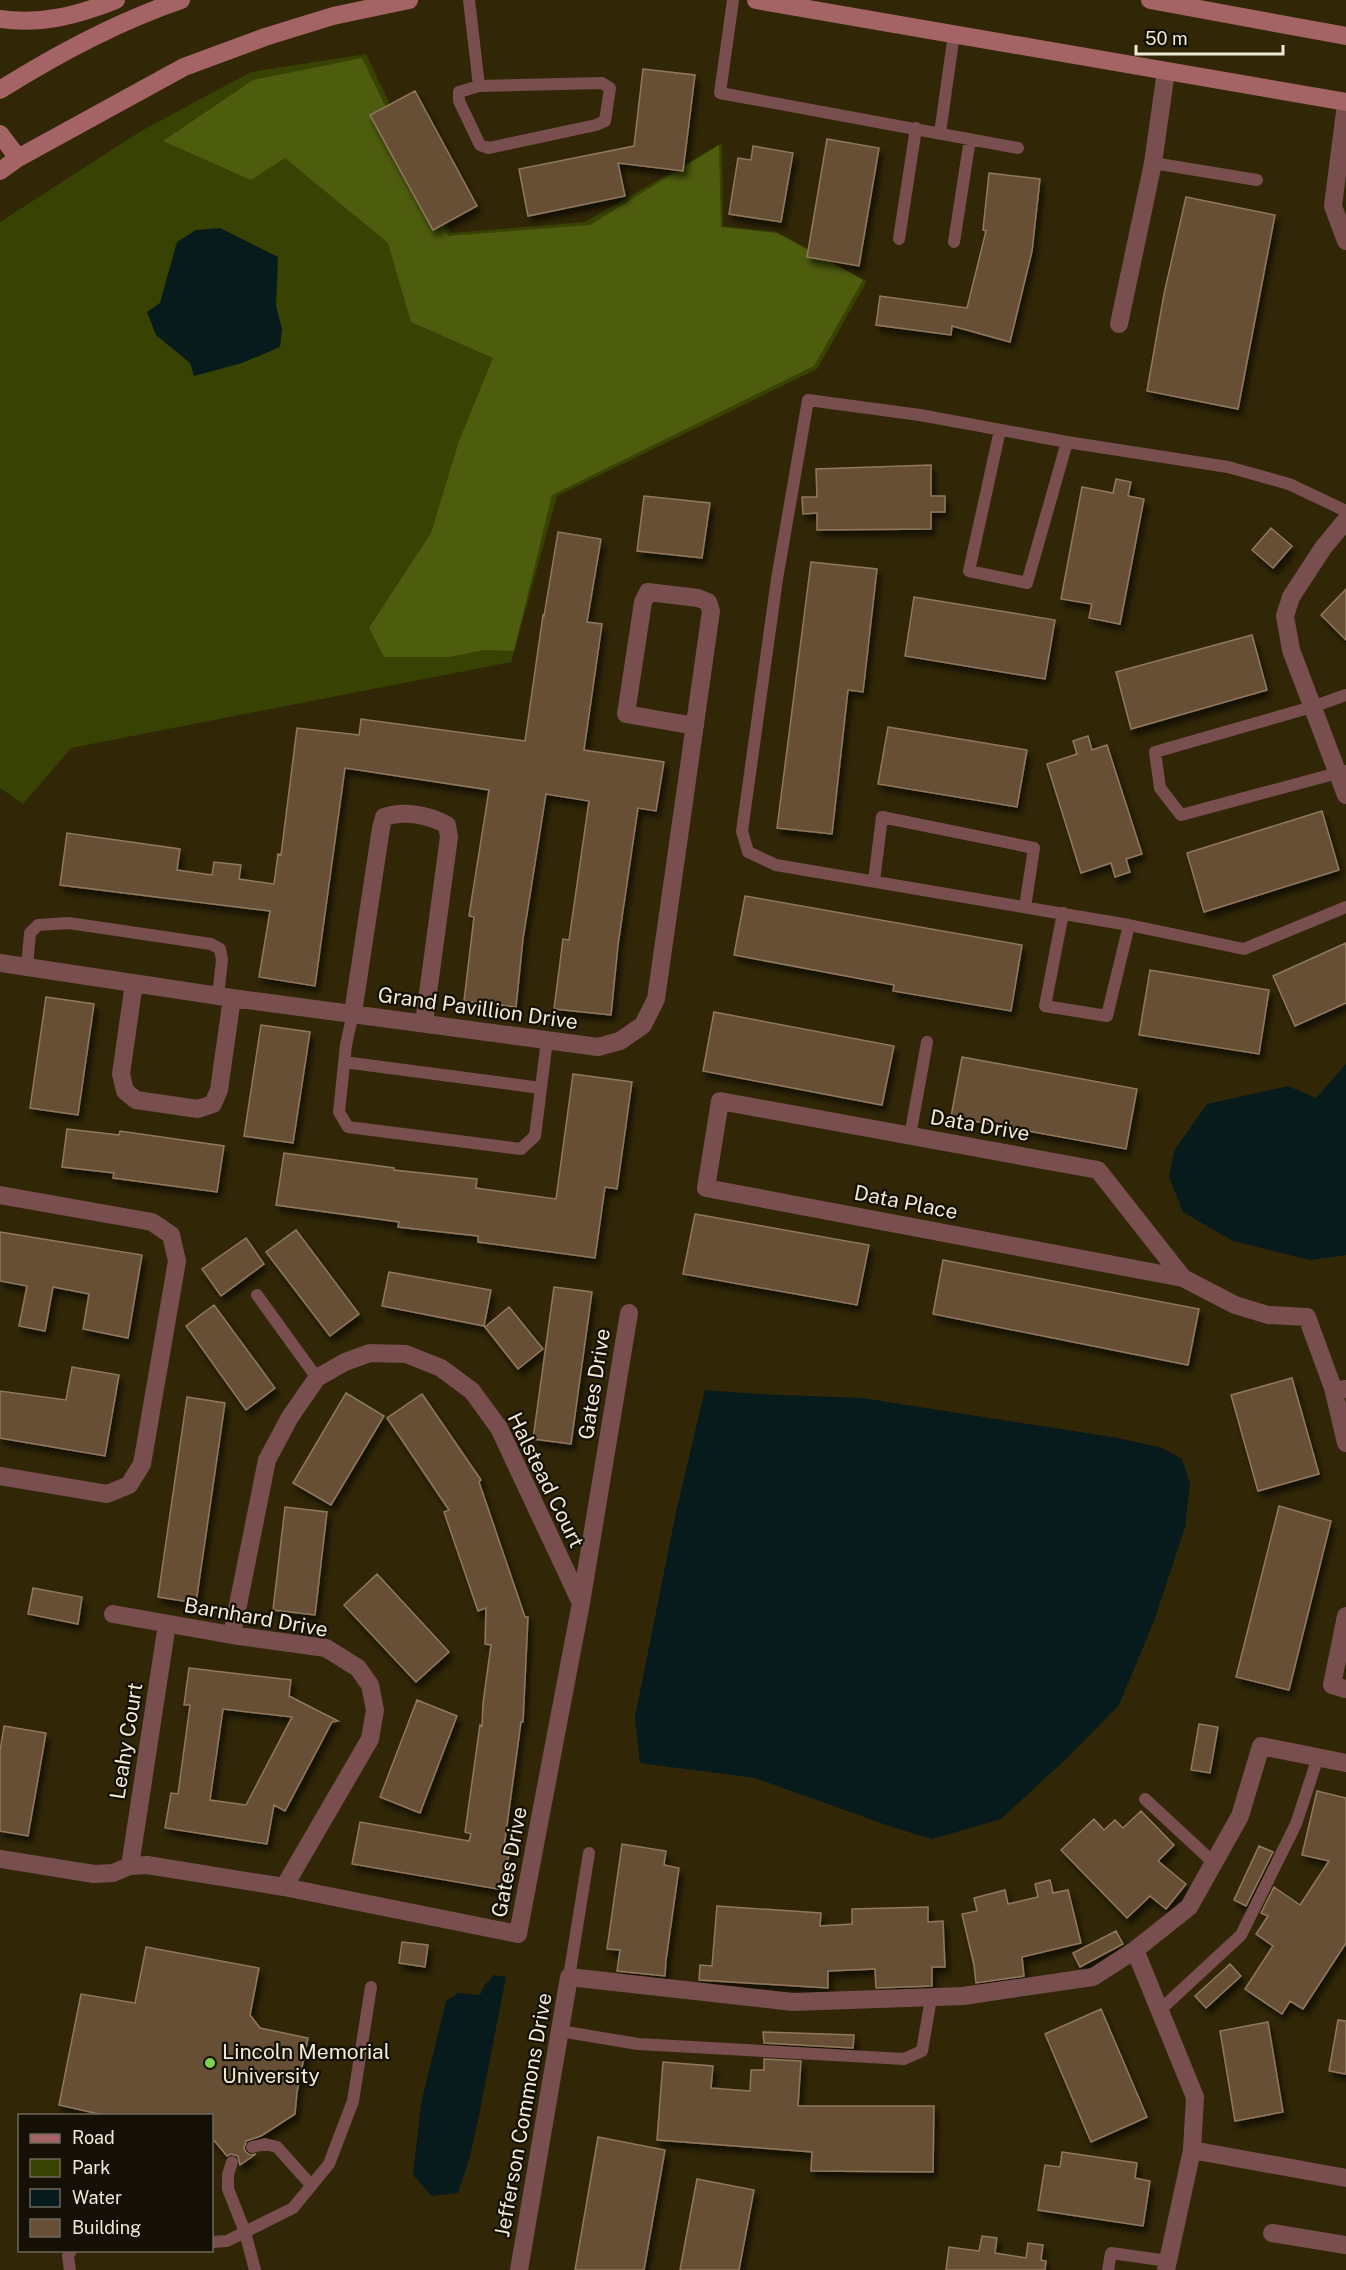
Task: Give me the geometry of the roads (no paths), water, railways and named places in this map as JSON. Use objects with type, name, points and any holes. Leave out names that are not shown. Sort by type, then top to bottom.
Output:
[{"type":"main road","points":[[0,19],[42,21],[85,13],[116,0]]},
{"type":"main road","points":[[0,90],[58,54],[155,9],[181,0]]},
{"type":"main road","points":[[0,171],[18,158],[184,67],[265,37],[333,16],[409,0]]},
{"type":"main road","points":[[756,0],[1346,103]]},
{"type":"main road","points":[[1150,0],[1346,36]]},
{"type":"main road","points":[[0,134],[18,158]]},
{"type":"street","points":[[1119,324],[1153,163],[1166,71]]},
{"type":"street","points":[[1346,103],[1333,206],[1346,241]]},
{"type":"street","points":[[1346,520],[1323,548],[1291,597],[1286,616],[1291,650],[1312,707],[1342,772],[1346,795]]},
{"type":"street","name":"Grand Pavillion Drive","points":[[0,963],[225,997],[598,1047],[620,1041],[643,1025],[656,999],[695,726],[711,611],[708,602],[698,598],[648,592],[643,602],[626,714],[695,726]]},
{"type":"street","points":[[353,1013],[384,817],[396,813],[434,818],[447,825],[449,837],[424,1023]]},
{"type":"street","points":[[134,983],[121,1074],[125,1091],[136,1100],[198,1109],[213,1104],[219,1090],[225,997]]},
{"type":"street","name":"Data Drive","points":[[720,1101],[1098,1170],[1183,1278]]},
{"type":"street","name":"Data Place","points":[[720,1101],[706,1188],[1183,1278]]},
{"type":"street","points":[[0,1195],[152,1222],[171,1235],[177,1261],[142,1464],[129,1485],[107,1494],[0,1476]]},
{"type":"street","points":[[1183,1278],[1235,1305],[1268,1315],[1307,1317],[1340,1389],[1346,1443]]},
{"type":"street","name":"Gates Drive","points":[[0,1859],[94,1874],[113,1873],[130,1866],[147,1865],[284,1887],[518,1934],[580,1604],[628,1313]]},
{"type":"street","name":"Halstead Court","points":[[232,1635],[267,1460],[290,1417],[317,1378],[345,1362],[370,1353],[406,1354],[441,1368],[472,1392],[499,1428],[580,1604]]},
{"type":"street","name":"Barnhard Drive","points":[[113,1614],[232,1635],[326,1648],[358,1668],[370,1685],[375,1710],[370,1739],[284,1887]]},
{"type":"street","points":[[1346,1616],[1332,1686],[1346,1689]]},
{"type":"street","name":"Leahy Court","points":[[130,1866],[167,1624]]},
{"type":"street","name":"Jefferson Commons Drive","points":[[519,2270],[569,1977],[793,2002],[963,1996],[1093,1977],[1135,1950],[1189,1907],[1240,1816],[1261,1746],[1346,1763]]},
{"type":"street","points":[[1135,1950],[1195,2097],[1192,2150],[1167,2266]]},
{"type":"street","points":[[1192,2150],[1346,2178]]},
{"type":"street","points":[[1272,2233],[1346,2246]]},
{"type":"lane","points":[[470,0],[479,86]]},
{"type":"lane","points":[[733,0],[720,93],[1018,147]]},
{"type":"lane","points":[[940,133],[954,34]]},
{"type":"lane","points":[[602,83],[610,88],[607,114],[605,121],[596,125],[489,148],[480,145],[459,101],[459,92],[479,86],[602,83]]},
{"type":"lane","points":[[899,239],[916,128]]},
{"type":"lane","points":[[954,242],[970,139]]},
{"type":"lane","points":[[1153,163],[1257,180]]},
{"type":"lane","points":[[1346,511],[1289,484],[1228,467],[1067,442],[920,415],[808,400],[777,579],[742,831],[748,852],[776,865],[1063,913],[1244,949],[1346,907]]},
{"type":"lane","points":[[1000,430],[969,570],[1027,583],[1067,442]]},
{"type":"lane","points":[[1342,772],[1181,815],[1160,789],[1155,752],[1346,695]]},
{"type":"lane","points":[[874,881],[882,817],[1034,848],[1025,907]]},
{"type":"lane","points":[[1063,913],[1045,1006],[1107,1016],[1129,925]]},
{"type":"lane","points":[[27,967],[30,933],[38,925],[69,923],[211,944],[220,949],[225,997]]},
{"type":"lane","points":[[353,1013],[344,1062],[339,1112],[348,1127],[521,1149],[535,1136],[547,1040]]},
{"type":"lane","points":[[910,1136],[927,1042]]},
{"type":"lane","points":[[344,1062],[541,1088]]},
{"type":"lane","points":[[257,1295],[317,1378]]},
{"type":"lane","points":[[1159,2011],[1241,1935],[1296,1824],[1318,1757]]},
{"type":"lane","points":[[1145,1799],[1214,1863]]},
{"type":"lane","points":[[569,1977],[589,1853]]},
{"type":"lane","points":[[213,2242],[227,2241],[293,2208],[329,2164],[352,2101],[371,1987]]},
{"type":"lane","points":[[560,2031],[638,2044],[904,2059],[922,2050],[931,1998]]},
{"type":"lane","points":[[252,2147],[265,2144],[277,2147],[311,2185]]},
{"type":"lane","points":[[232,2162],[228,2175],[228,2189],[245,2232],[255,2270]]},
{"type":"lane","points":[[70,2252],[68,2256],[70,2270]]},
{"type":"lane","points":[[1108,2270],[1111,2253],[1167,2266]]},
{"type":"water","points":[[220,228],[278,257],[276,306],[282,329],[280,347],[242,363],[194,376],[190,363],[156,335],[147,312],[160,303],[177,242],[196,230]]},
{"type":"water","points":[[1346,1064],[1346,1255],[1310,1260],[1233,1241],[1183,1212],[1169,1177],[1174,1151],[1207,1104],[1288,1086],[1316,1098]]},
{"type":"water","points":[[705,1390],[862,1398],[1118,1438],[1162,1448],[1182,1459],[1190,1483],[1185,1527],[1154,1621],[1119,1705],[1067,1758],[1001,1819],[932,1839],[755,1778],[640,1763],[635,1717],[676,1512]]},
{"type":"water","points":[[494,1975],[506,1977],[469,2160],[458,2193],[432,2196],[413,2175],[421,2104],[446,2001],[458,1993],[480,1995],[484,1986]]},
{"type":"place","name":"Lincoln Memorial University","points":[[210,2063]]}]
